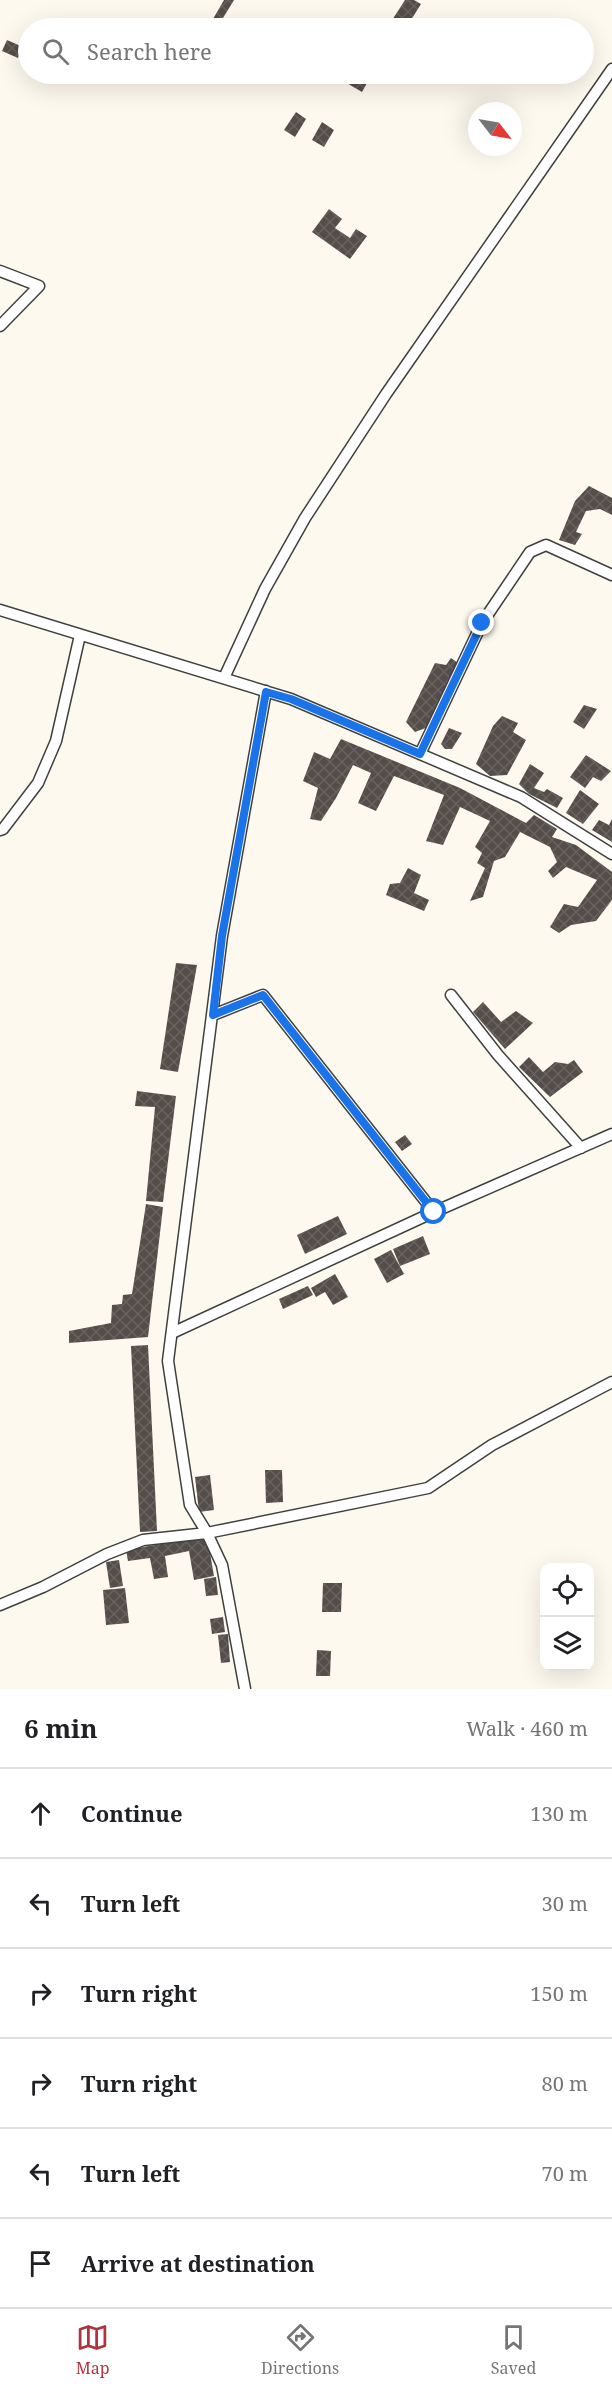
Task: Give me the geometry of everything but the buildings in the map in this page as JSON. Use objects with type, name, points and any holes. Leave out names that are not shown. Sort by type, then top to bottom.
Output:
[{"type":"street","points":[[224,678],[265,589],[305,518],[386,394],[612,69]]},
{"type":"street","points":[[0,271],[39,286],[0,326]]},
{"type":"street","points":[[420,754],[482,623],[530,552],[546,545],[612,575]]},
{"type":"street","points":[[0,610],[291,699],[521,797],[612,854]]},
{"type":"street","points":[[0,830],[38,783],[56,741],[80,635]]},
{"type":"street","points":[[245,1689],[222,1565],[207,1533],[190,1505],[168,1360],[222,936],[266,692]]},
{"type":"street","points":[[213,1015],[263,995],[434,1212]]},
{"type":"street","points":[[451,995],[498,1055],[581,1148]]},
{"type":"street","points":[[172,1333],[434,1212],[612,1134]]},
{"type":"street","points":[[0,1605],[43,1587],[107,1554],[143,1540],[207,1533],[428,1488],[492,1445],[612,1382]]},
{"type":"route","points":[[434,1212],[263,995],[213,1015],[222,936],[266,692],[291,699],[420,754],[482,623]]}]
